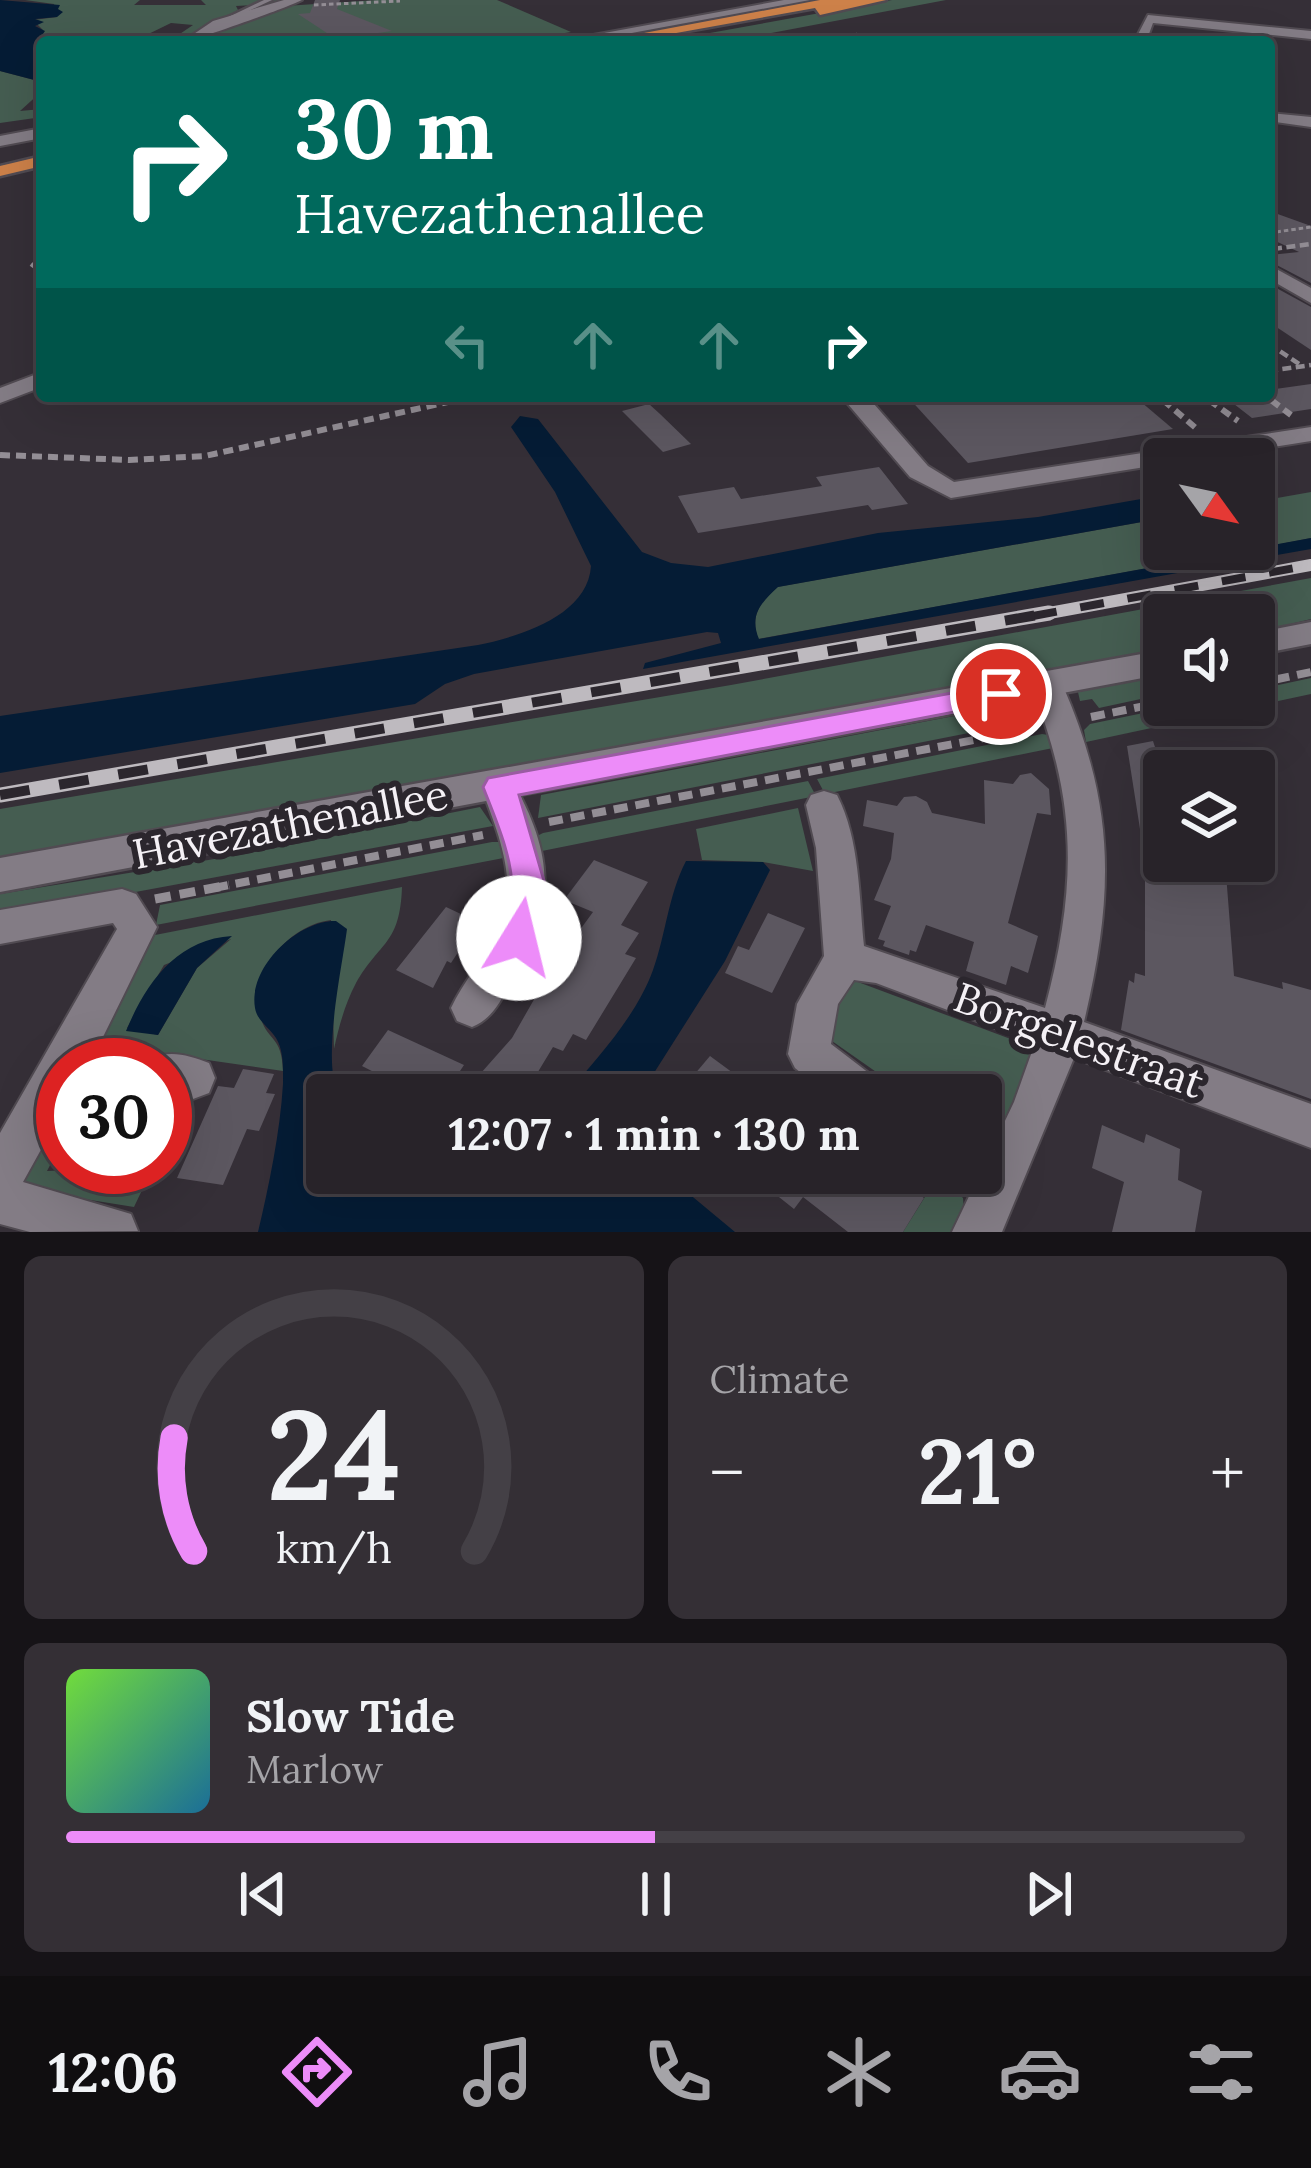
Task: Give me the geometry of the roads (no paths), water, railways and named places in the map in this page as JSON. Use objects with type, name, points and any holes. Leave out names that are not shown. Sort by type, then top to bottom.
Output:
[{"type":"main road","points":[[637,36],[842,0]]},
{"type":"main road","points":[[680,36],[880,0]]},
{"type":"main road","points":[[0,158],[36,149]]},
{"type":"main road","points":[[0,172],[36,163]]},
{"type":"main road","points":[[1275,640],[1311,633]]},
{"type":"main road","name":"Havezathenallee","points":[[0,875],[1143,666]]},
{"type":"street","points":[[198,36],[275,2],[296,0]]},
{"type":"street","points":[[596,36],[804,0]]},
{"type":"street","points":[[1143,36],[1148,19],[1311,35]]},
{"type":"street","points":[[0,124],[36,119]]},
{"type":"street","points":[[1275,119],[1311,122]]},
{"type":"street","points":[[0,141],[36,134]]},
{"type":"street","points":[[1275,275],[1311,297]]},
{"type":"street","points":[[0,392],[36,380]]},
{"type":"street","points":[[861,402],[914,471],[951,490],[1265,442],[1301,424]]},
{"type":"street","points":[[1002,1151],[1061,1035],[1078,955],[1088,831],[1076,747],[1047,686]]},
{"type":"street","points":[[472,1008],[519,938],[528,911],[530,891],[516,828],[500,787]]},
{"type":"street","points":[[824,805],[835,848],[845,962],[833,972],[807,1030],[810,1054],[835,1074]]},
{"type":"street","name":"Havezathenallee","points":[[0,927],[122,905],[137,927],[133,940],[79,1038]]},
{"type":"street","name":"Borgelestraat","points":[[845,962],[877,964],[1311,1126]]},
{"type":"street","points":[[0,1178],[36,1115]]},
{"type":"street","points":[[976,1232],[984,1194]]},
{"type":"street","points":[[0,1200],[114,1231]]},
{"type":"water","points":[[0,0],[60,5],[63,12],[57,17],[35,19],[44,22],[35,26],[45,31],[36,36],[36,80],[0,71]]},
{"type":"water","points":[[520,416],[538,419],[642,552],[671,563],[708,567],[878,533],[1038,517],[1143,499],[1143,522],[778,587],[758,610],[759,639],[1143,569],[1194,570],[643,669],[645,663],[721,643],[718,633],[707,632],[474,674],[445,684],[415,704],[0,773],[0,716],[478,645],[531,630],[564,611],[587,583],[591,566],[555,492],[511,427]]},
{"type":"water","points":[[1311,538],[1311,549],[1275,555],[1275,545]]},
{"type":"water","points":[[686,861],[763,862],[770,870],[725,961],[653,1074],[583,1074],[646,987]]},
{"type":"water","points":[[336,921],[347,929],[332,1039],[333,1074],[306,1074],[306,1194],[689,1194],[735,1232],[258,1232],[277,1140],[283,1072],[279,1043],[256,1013],[255,992],[259,977],[279,949],[306,928]]},
{"type":"water","points":[[232,936],[197,968],[158,1035],[126,1031],[143,996],[166,967],[195,945]]},
{"type":"railway","points":[[1033,616],[1311,565]]},
{"type":"railway","points":[[0,795],[1049,613]]}]
